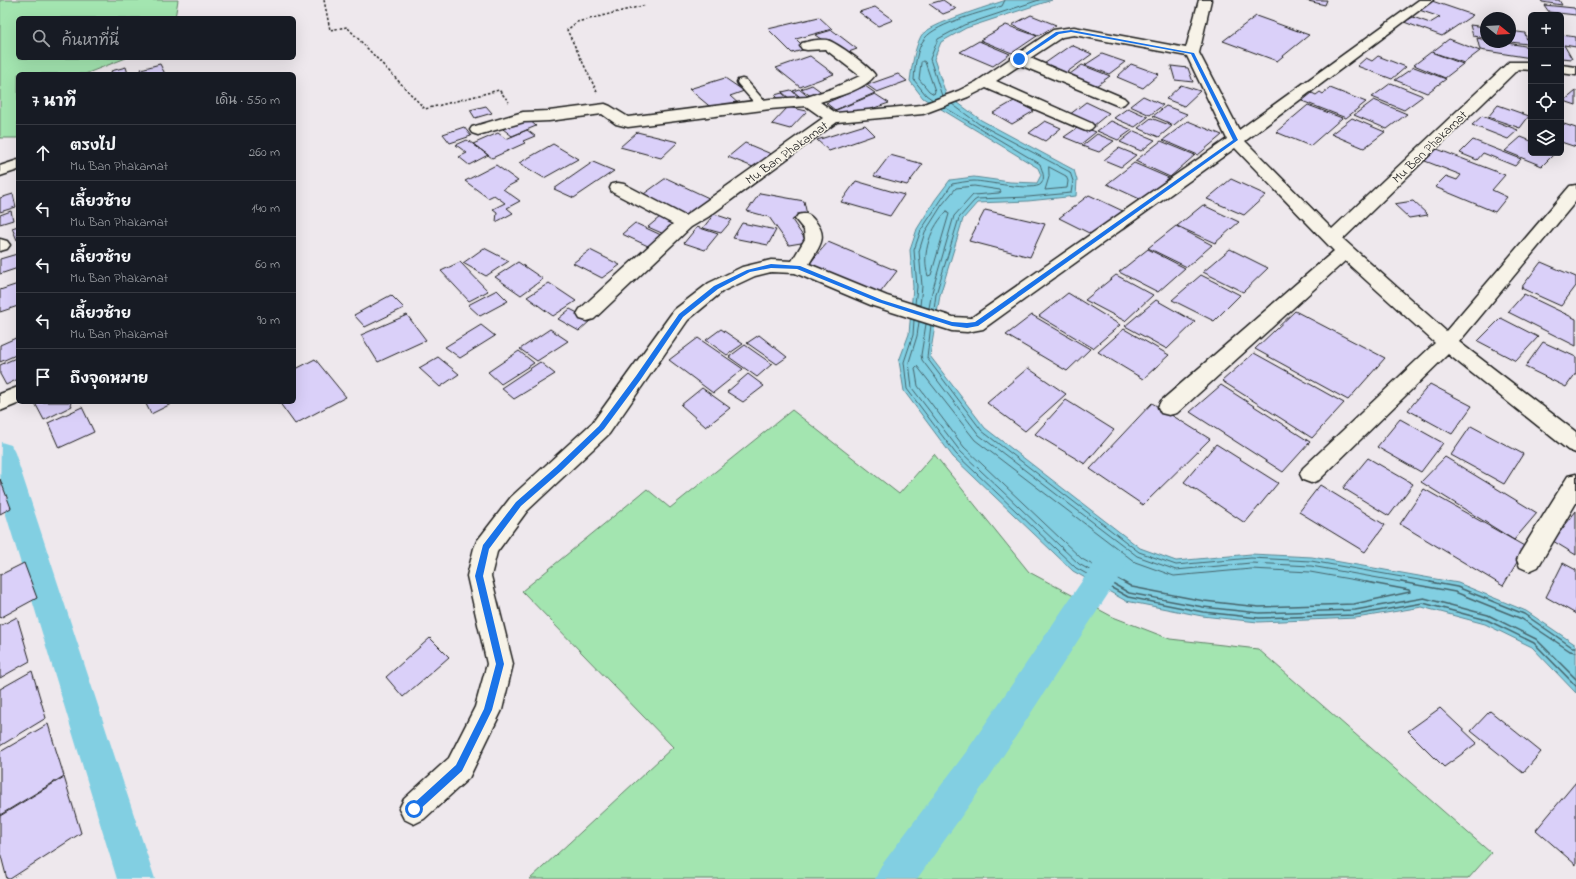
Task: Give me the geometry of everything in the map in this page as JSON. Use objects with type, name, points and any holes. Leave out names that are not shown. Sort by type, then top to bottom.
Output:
[{"type":"street","points":[[1206,0],[1192,53],[1236,140],[1338,245],[1447,343],[1576,444]]},
{"type":"street","points":[[414,809],[459,768],[488,710],[500,664],[479,576],[486,548],[519,504],[601,428],[638,378],[681,315],[716,287],[749,271],[771,266],[798,267],[880,301],[952,324],[967,326],[976,324],[1236,140],[1427,0]]},
{"type":"street","name":"Mu Ban Phakamat","points":[[587,314],[685,223],[695,218],[832,118],[923,109],[963,94],[985,82],[1058,33],[1071,31],[1192,53]]},
{"type":"street","points":[[478,130],[523,118],[605,109],[621,121],[628,122],[762,105],[810,101],[836,92],[866,78],[868,75],[830,46],[825,44],[807,46]]},
{"type":"street","points":[[1019,59],[1119,101]]},
{"type":"street","name":"Mu Ban Phakamat","points":[[1169,407],[1338,245],[1514,65],[1528,66]]},
{"type":"street","points":[[1564,70],[1576,71]]},
{"type":"street","points":[[985,82],[1086,126]]},
{"type":"street","points":[[810,101],[832,118]]},
{"type":"street","points":[[0,171],[16,167]]},
{"type":"street","points":[[618,188],[685,223]]},
{"type":"street","points":[[1311,474],[1447,343],[1576,190]]},
{"type":"street","points":[[798,267],[814,239],[813,229],[804,219]]},
{"type":"street","points":[[0,403],[16,396]]},
{"type":"street","points":[[1529,560],[1576,483]]},
{"type":"lane","points":[[742,82],[762,105]]},
{"type":"path","points":[[324,0],[330,30],[347,27],[425,109],[499,90],[523,118]]},
{"type":"path","points":[[605,109],[567,30],[577,22],[646,6]]},
{"type":"green space","points":[[0,0],[178,0],[175,16],[16,16],[16,60],[121,60],[90,72],[16,72],[16,138],[0,138]]},
{"type":"green space","points":[[792,410],[899,494],[934,454],[1029,572],[1113,617],[1170,639],[1258,649],[1491,853],[1468,879],[530,879],[673,747],[522,591],[647,489],[670,508]]},
{"type":"water","points":[[1006,0],[1052,0],[966,28],[941,42],[934,59],[946,94],[981,120],[1074,170],[1077,180],[1076,196],[1028,201],[977,203],[963,219],[940,295],[930,356],[985,428],[1140,548],[1176,561],[1251,554],[1312,557],[1458,583],[1526,611],[1576,645],[1576,693],[1532,647],[1485,624],[1422,607],[1356,618],[1258,622],[1202,616],[1126,601],[1073,571],[953,457],[904,391],[899,361],[909,334],[913,287],[910,250],[917,229],[935,200],[950,180],[974,177],[1010,182],[1037,183],[1041,175],[1038,168],[923,98],[910,81],[917,47],[921,36],[926,31],[947,21]]},
{"type":"building","points":[[943,0],[956,9],[943,14],[929,4]]},
{"type":"building","points":[[1304,0],[1327,0],[1325,5]]},
{"type":"building","points":[[1541,0],[1559,0],[1562,5],[1542,2]]},
{"type":"building","points":[[1432,1],[1473,15],[1442,36],[1404,22],[1413,17],[1430,23],[1440,17],[1419,10]]},
{"type":"building","points":[[1544,5],[1574,8],[1576,15],[1564,14],[1564,12],[1549,12]]},
{"type":"building","points":[[875,7],[893,20],[878,26],[859,12]]},
{"type":"building","points":[[1031,15],[1056,25],[1038,36],[1012,25]]},
{"type":"building","points":[[1256,16],[1309,35],[1277,61],[1223,41]]},
{"type":"building","points":[[819,17],[832,29],[796,39],[806,49],[792,53],[768,29]]},
{"type":"building","points":[[1006,25],[1037,36],[1012,53],[980,40]]},
{"type":"building","points":[[1470,25],[1480,26],[1480,37],[1473,36]]},
{"type":"building","points":[[832,30],[857,49],[843,54],[815,35]]},
{"type":"building","points":[[1516,32],[1525,33],[1528,44],[1516,43]]},
{"type":"building","points":[[1564,35],[1576,37],[1576,47],[1564,45]]},
{"type":"building","points":[[1477,38],[1480,39],[1480,48],[1516,48],[1516,44],[1528,46],[1528,58],[1480,50]]},
{"type":"building","points":[[1449,39],[1480,51],[1464,63],[1432,52]]},
{"type":"building","points":[[979,41],[1010,54],[993,66],[960,52]]},
{"type":"building","points":[[1071,45],[1092,54],[1063,75],[1041,66]]},
{"type":"building","points":[[1564,45],[1572,59],[1564,58]]},
{"type":"building","points":[[1431,52],[1463,64],[1445,78],[1414,65]]},
{"type":"building","points":[[1102,54],[1125,62],[1109,74],[1085,65]]},
{"type":"building","points":[[810,56],[834,74],[800,87],[776,68]]},
{"type":"building","points":[[1378,56],[1406,67],[1392,79],[1357,66],[1366,58],[1372,61]]},
{"type":"building","points":[[160,64],[164,72],[142,72],[141,69]]},
{"type":"building","points":[[1131,64],[1159,74],[1143,88],[1117,77]]},
{"type":"building","points":[[1082,65],[1110,76],[1093,88],[1066,77]]},
{"type":"building","points":[[1171,66],[1188,68],[1193,82],[1175,80]]},
{"type":"building","points":[[126,67],[127,72],[111,72]]},
{"type":"building","points":[[1414,67],[1446,79],[1427,93],[1395,80]]},
{"type":"building","points":[[898,74],[907,81],[877,92],[867,85]]},
{"type":"building","points":[[725,78],[744,91],[730,96],[741,106],[714,110],[689,89]]},
{"type":"building","points":[[1391,83],[1423,96],[1404,110],[1372,97]]},
{"type":"building","points":[[812,85],[823,93],[812,97],[801,89]]},
{"type":"building","points":[[1181,85],[1200,91],[1184,106],[1166,99]]},
{"type":"building","points":[[865,86],[875,93],[835,110],[826,103]]},
{"type":"building","points":[[1330,88],[1366,102],[1346,118],[1302,101],[1312,93],[1316,95],[1320,92],[1323,94]]},
{"type":"building","points":[[799,89],[810,98],[804,100],[793,91]]},
{"type":"building","points":[[791,90],[801,99],[791,100],[782,92]]},
{"type":"building","points":[[1576,91],[1576,105],[1564,101]]},
{"type":"building","points":[[782,93],[790,100],[782,102],[775,95]]},
{"type":"building","points":[[875,94],[889,103],[859,113],[840,115],[834,111]]},
{"type":"building","points":[[1143,96],[1163,105],[1150,115],[1130,106]]},
{"type":"building","points":[[1374,100],[1407,114],[1387,129],[1354,115]]},
{"type":"building","points":[[1014,101],[1034,111],[1012,124],[993,113]]},
{"type":"building","points":[[1086,102],[1109,113],[1093,126],[1069,115]]},
{"type":"building","points":[[1308,105],[1342,118],[1310,146],[1276,132]]},
{"type":"building","points":[[1498,105],[1528,116],[1520,128],[1488,117]]},
{"type":"building","points":[[486,106],[492,113],[475,118],[470,110]]},
{"type":"building","points":[[1166,106],[1187,114],[1174,125],[1153,116]]},
{"type":"building","points":[[788,107],[807,111],[790,129],[772,124]]},
{"type":"building","points":[[1128,108],[1148,117],[1135,127],[1114,118]]},
{"type":"building","points":[[1482,116],[1518,130],[1508,139],[1472,125]]},
{"type":"building","points":[[1151,118],[1172,126],[1159,137],[1138,128]]},
{"type":"building","points":[[1352,118],[1385,132],[1364,148],[1331,134]]},
{"type":"building","points":[[528,119],[536,126],[512,136],[503,129]]},
{"type":"building","points":[[1045,121],[1061,128],[1045,141],[1029,133]]},
{"type":"building","points":[[1111,121],[1132,130],[1118,140],[1097,131]]},
{"type":"building","points":[[1188,121],[1222,135],[1198,155],[1163,140]]},
{"type":"building","points":[[1564,124],[1576,128],[1576,147],[1564,143]]},
{"type":"building","points":[[865,125],[875,135],[829,151],[817,140]]},
{"type":"building","points":[[1080,126],[1096,132],[1081,144],[1064,137]]},
{"type":"building","points":[[464,127],[471,136],[450,143],[443,134]]},
{"type":"building","points":[[527,130],[535,136],[523,141],[525,143],[492,158],[473,144],[498,133],[506,139]]},
{"type":"building","points":[[1134,131],[1155,140],[1141,151],[1120,142]]},
{"type":"building","points":[[637,132],[678,142],[661,158],[620,147]]},
{"type":"building","points":[[1097,134],[1114,141],[1099,152],[1082,146]]},
{"type":"building","points":[[1521,137],[1528,140],[1528,156],[1552,156],[1542,166],[1505,151]]},
{"type":"building","points":[[467,140],[488,155],[469,165],[459,157],[467,153],[456,145]]},
{"type":"building","points":[[1473,140],[1521,159],[1515,166],[1483,153],[1477,160],[1460,153]]},
{"type":"building","points":[[1161,141],[1195,155],[1170,177],[1135,161]]},
{"type":"building","points":[[745,143],[776,156],[758,169],[728,157]]},
{"type":"building","points":[[553,144],[578,159],[544,178],[519,163]]},
{"type":"building","points":[[1119,148],[1136,155],[1121,167],[1104,160]]},
{"type":"building","points":[[1437,149],[1505,175],[1492,190],[1507,197],[1495,212],[1435,187],[1446,176],[1457,180],[1461,175],[1425,161]]},
{"type":"building","points":[[890,155],[923,164],[907,185],[874,176]]},
{"type":"building","points":[[593,162],[614,171],[574,198],[554,189]]},
{"type":"building","points":[[1134,163],[1169,178],[1142,200],[1107,184]]},
{"type":"building","points":[[496,165],[518,181],[503,189],[520,201],[507,208],[513,213],[496,222],[497,212],[493,209],[505,203],[494,195],[488,198],[465,181]]},
{"type":"building","points":[[666,178],[713,200],[687,219],[641,196]]},
{"type":"building","points":[[1231,179],[1266,195],[1244,215],[1207,199]]},
{"type":"building","points":[[856,181],[904,195],[890,216],[841,202]]},
{"type":"building","points":[[760,193],[804,201],[807,215],[792,220],[807,242],[789,245],[769,217],[747,211]]},
{"type":"building","points":[[13,194],[16,207],[0,212],[0,198]]},
{"type":"building","points":[[1089,195],[1125,212],[1095,236],[1059,218]]},
{"type":"building","points":[[1413,201],[1428,215],[1409,218],[1394,204]]},
{"type":"building","points":[[1203,205],[1239,222],[1215,243],[1177,226]]},
{"type":"building","points":[[985,210],[1045,224],[1030,257],[969,241]]},
{"type":"building","points":[[11,211],[13,220],[0,224],[0,215]]},
{"type":"building","points":[[714,214],[732,220],[721,233],[703,228]]},
{"type":"building","points":[[660,217],[676,225],[664,234],[648,227]]},
{"type":"building","points":[[635,223],[661,235],[648,246],[622,234]]},
{"type":"building","points":[[742,223],[776,230],[768,245],[733,238]]},
{"type":"building","points":[[1176,226],[1212,245],[1187,267],[1148,248]]},
{"type":"building","points":[[16,227],[16,238],[12,228]]},
{"type":"building","points":[[697,227],[718,234],[705,250],[684,243]]},
{"type":"building","points":[[828,242],[897,271],[880,293],[809,264]]},
{"type":"building","points":[[484,248],[509,261],[486,276],[463,263]]},
{"type":"building","points":[[1148,249],[1185,268],[1158,292],[1119,272]]},
{"type":"building","points":[[1230,249],[1268,268],[1243,292],[1203,272]]},
{"type":"building","points":[[590,250],[620,265],[602,278],[573,263]]},
{"type":"building","points":[[16,254],[16,269],[0,274],[0,259]]},
{"type":"building","points":[[460,262],[488,291],[469,301],[441,271]]},
{"type":"building","points":[[518,262],[543,279],[521,295],[495,277]]},
{"type":"building","points":[[1541,262],[1576,277],[1576,286],[1561,306],[1521,288]]},
{"type":"building","points":[[1116,275],[1153,295],[1125,321],[1085,300]]},
{"type":"building","points":[[1201,275],[1240,295],[1214,321],[1172,300]]},
{"type":"building","points":[[549,283],[576,301],[553,316],[527,297]]},
{"type":"building","points":[[16,285],[16,307],[0,312],[0,290]]},
{"type":"building","points":[[497,290],[508,301],[480,316],[468,305]]},
{"type":"building","points":[[1068,293],[1120,325],[1093,348],[1039,316]]},
{"type":"building","points":[[1524,294],[1576,319],[1576,346],[1508,312]]},
{"type":"building","points":[[391,295],[404,308],[365,327],[354,315]]},
{"type":"building","points":[[1156,300],[1195,322],[1167,349],[1125,326]]},
{"type":"building","points":[[570,309],[591,320],[579,331],[558,319]]},
{"type":"building","points":[[1295,311],[1385,358],[1348,400],[1255,349]]},
{"type":"building","points":[[407,315],[426,340],[378,362],[361,335]]},
{"type":"building","points":[[1032,315],[1090,349],[1067,371],[1006,335]]},
{"type":"building","points":[[1501,318],[1538,337],[1516,361],[1478,341]]},
{"type":"building","points":[[481,325],[495,336],[460,358],[445,347]]},
{"type":"building","points":[[550,329],[568,341],[537,361],[520,349]]},
{"type":"building","points":[[721,329],[743,344],[727,355],[706,340]]},
{"type":"building","points":[[1124,329],[1169,355],[1143,379],[1098,352]]},
{"type":"building","points":[[759,335],[787,357],[777,364],[747,343]]},
{"type":"building","points":[[16,338],[16,355],[0,362],[0,345]]},
{"type":"building","points":[[698,338],[743,369],[713,393],[669,360]]},
{"type":"building","points":[[1543,342],[1576,357],[1576,373],[1566,387],[1525,367]]},
{"type":"building","points":[[745,345],[772,364],[757,377],[729,357]]},
{"type":"building","points":[[519,351],[534,363],[501,384],[488,372]]},
{"type":"building","points":[[1254,353],[1344,403],[1312,438],[1222,381]]},
{"type":"building","points":[[438,357],[459,374],[440,387],[419,368]]},
{"type":"building","points":[[16,358],[16,380],[6,385],[0,374],[0,365]]},
{"type":"building","points":[[315,359],[346,397],[295,424],[280,404],[296,404],[296,369]]},
{"type":"building","points":[[540,362],[555,374],[514,399],[501,388]]},
{"type":"building","points":[[1028,368],[1066,394],[1025,431],[987,403]]},
{"type":"building","points":[[748,374],[764,386],[743,402],[727,392]]},
{"type":"building","points":[[1430,384],[1472,406],[1452,434],[1408,410]]},
{"type":"building","points":[[1221,385],[1310,442],[1283,472],[1190,412]]},
{"type":"building","points":[[702,388],[730,408],[706,427],[681,405]]},
{"type":"building","points":[[1066,400],[1114,430],[1085,464],[1035,434]]},
{"type":"building","points":[[1152,403],[1210,439],[1143,505],[1090,469]]},
{"type":"building","points":[[36,404],[71,404],[72,406],[44,420]]},
{"type":"building","points":[[146,404],[171,404],[151,414]]},
{"type":"building","points":[[82,407],[94,432],[59,448],[48,423]]},
{"type":"building","points":[[1400,419],[1443,443],[1421,472],[1377,447]]},
{"type":"building","points":[[1471,426],[1523,454],[1504,484],[1451,455]]},
{"type":"building","points":[[1216,444],[1278,483],[1245,523],[1184,482]]},
{"type":"building","points":[[1445,457],[1537,513],[1514,540],[1421,482]]},
{"type":"building","points":[[1368,458],[1413,484],[1389,516],[1343,488]]},
{"type":"building","points":[[0,479],[11,508],[0,514]]},
{"type":"building","points":[[1320,485],[1385,525],[1365,552],[1299,512]]},
{"type":"building","points":[[1424,489],[1526,547],[1503,586],[1400,524]]},
{"type":"building","points":[[1576,511],[1576,555],[1553,541]]},
{"type":"building","points":[[24,563],[37,598],[0,618],[0,575]]},
{"type":"building","points":[[1563,563],[1576,570],[1576,614],[1546,597]]},
{"type":"building","points":[[17,617],[30,661],[0,678],[0,626]]},
{"type":"building","points":[[430,638],[449,657],[403,697],[386,677]]},
{"type":"building","points":[[32,671],[46,718],[0,746],[0,689]]},
{"type":"building","points":[[1440,708],[1477,743],[1444,767],[1408,731]]},
{"type":"building","points":[[1490,711],[1541,752],[1523,773],[1471,731]]},
{"type":"building","points":[[48,724],[64,776],[0,815],[0,752]]},
{"type":"building","points":[[64,777],[81,833],[10,879],[7,879],[0,852],[0,816]]},
{"type":"building","points":[[1576,782],[1576,865],[1536,830]]},
{"type":"waterway","points":[[1,453],[136,879]]},
{"type":"waterway","points":[[894,879],[978,764],[1112,562]]},
{"type":"route","points":[[414,809],[459,768],[488,710],[500,664],[479,576],[486,548],[519,504],[601,428],[638,378],[681,315],[716,287],[749,271],[771,266],[798,267],[880,301],[952,324],[967,326],[976,324],[1236,140],[1192,53],[1071,31],[1058,33],[1019,59]]}]
